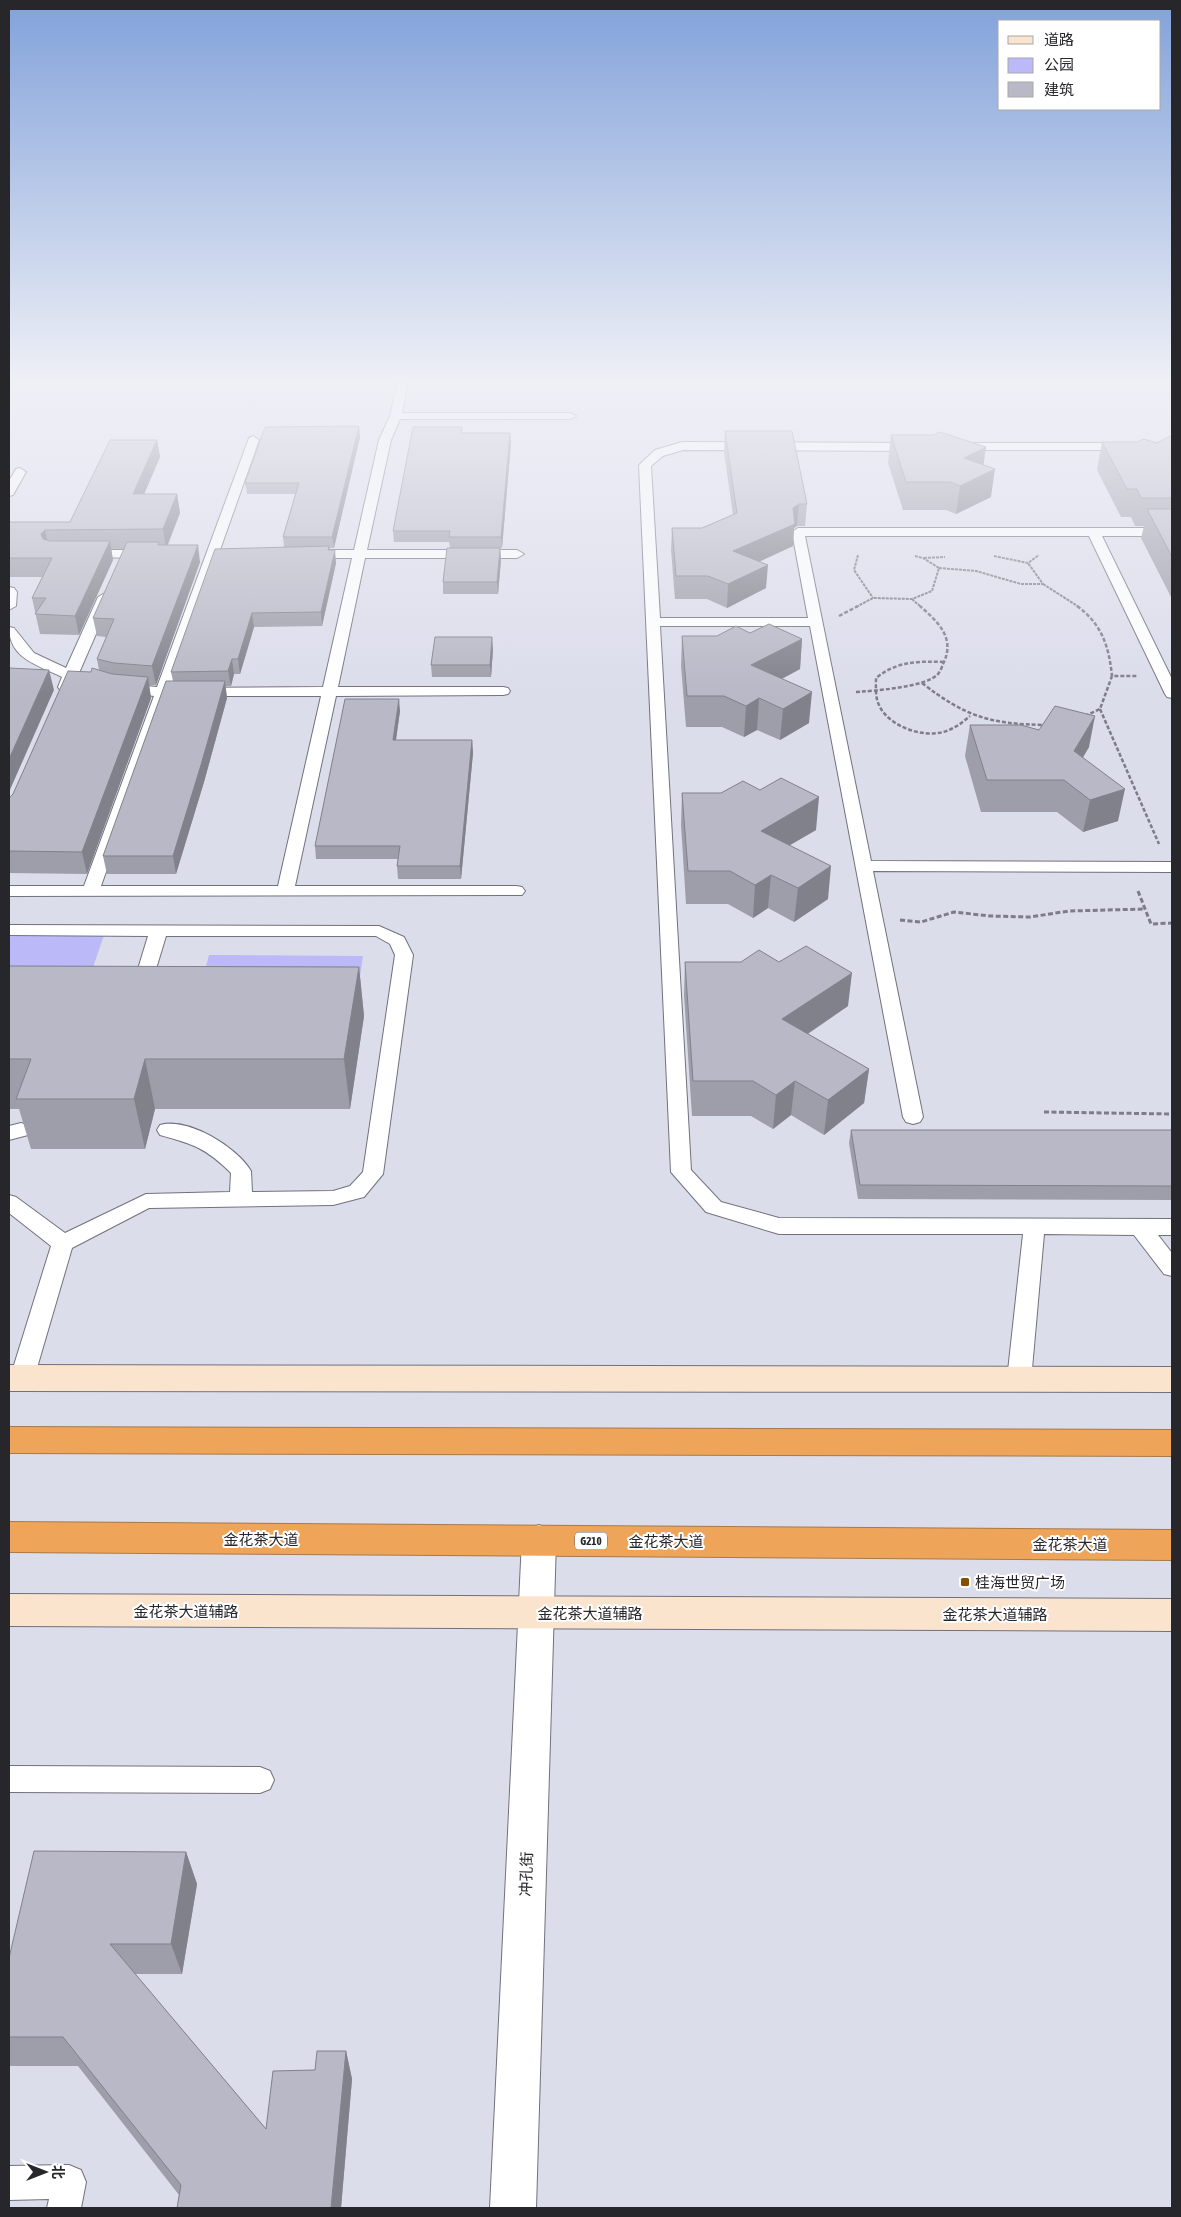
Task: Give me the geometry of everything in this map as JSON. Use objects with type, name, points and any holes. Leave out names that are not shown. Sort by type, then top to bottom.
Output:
[{"type":"highway","points":[[9,1440],[1172,1443]]},
{"type":"highway","name":"金花茶大道","points":[[9,1537],[1172,1545]]},
{"type":"street","points":[[16,1378],[1172,1380]]},
{"type":"street","name":"冲孔街","points":[[513,2208],[539,1540]]},
{"type":"street","name":"金花茶大道辅路","points":[[9,1610],[1172,1615]]},
{"type":"lane","points":[[90,891],[236,487]]},
{"type":"lane","points":[[285,891],[374,487]]},
{"type":"lane","points":[[646,487],[681,1172],[714,1207],[779,1226],[1172,1227]]},
{"type":"lane","points":[[913,1117],[798,532],[1172,532]]},
{"type":"lane","points":[[1094,532],[1172,694]]},
{"type":"lane","points":[[71,554],[163,554]]},
{"type":"lane","points":[[59,701],[124,554]]},
{"type":"lane","points":[[290,554],[517,554]]},
{"type":"lane","points":[[9,591],[9,606]]},
{"type":"lane","points":[[653,622],[816,622]]},
{"type":"lane","points":[[9,631],[29,656],[70,675],[116,688],[162,692],[503,691]]},
{"type":"lane","points":[[864,866],[1171,867]]},
{"type":"lane","points":[[9,891],[516,891]]},
{"type":"lane","points":[[9,930],[379,931],[398,940],[404,955],[373,1174],[357,1192],[333,1198],[146,1201],[63,1244],[16,1378]]},
{"type":"lane","points":[[134,1009],[159,930]]},
{"type":"lane","points":[[167,1130],[193,1135],[216,1147],[241,1171],[241,1199]]},
{"type":"lane","points":[[9,1202],[63,1244]]},
{"type":"lane","points":[[1019,1380],[1034,1227]]},
{"type":"lane","points":[[1140,1227],[1172,1268]]},
{"type":"lane","points":[[9,1779],[260,1780]]},
{"type":"lane","points":[[9,2182],[69,2182],[64,2208]]},
{"type":"path","points":[[864,552],[858,555],[854,570],[873,598]]},
{"type":"path","points":[[909,554],[923,558],[940,568],[976,571],[1021,584],[1042,584]]},
{"type":"path","points":[[1028,563],[1042,584],[1079,606],[1095,620],[1107,639],[1112,657],[1112,676],[1100,709],[1171,867]]},
{"type":"path","points":[[816,622],[844,615],[873,598],[912,599],[932,591],[940,568]]},
{"type":"path","points":[[830,694],[876,691],[922,684],[938,675],[948,654],[946,636],[937,621],[912,599]]},
{"type":"path","points":[[944,662],[908,661],[887,668],[876,678],[876,691],[880,708],[895,723],[916,731],[939,733],[958,726],[970,716]]},
{"type":"path","points":[[1112,676],[1163,675]]},
{"type":"path","points":[[922,684],[940,698],[970,716],[1004,725],[1053,724]]},
{"type":"path","points":[[1079,719],[1100,709]]},
{"type":"path","points":[[1129,867],[1151,924],[1172,923]]},
{"type":"path","points":[[874,918],[921,922],[954,912],[990,916],[1030,917],[1069,911],[1145,909]]},
{"type":"path","points":[[1044,1112],[1172,1114]]},
{"type":"green space","points":[[9,935],[104,935],[86,988],[9,988]]},
{"type":"green space","points":[[209,955],[363,956],[355,1010],[195,1010]]},
{"type":"building","points":[[87,487],[136,487],[133,494],[177,494],[163,529],[45,530],[41,534],[43,539],[50,541],[110,541],[75,616],[35,614],[46,598],[32,598],[52,558],[9,558],[9,522],[70,522]]},
{"type":"building","points":[[298,487],[344,487],[332,537],[283,537]]},
{"type":"building","points":[[401,487],[505,487],[501,537],[449,537],[450,531],[393,531]]},
{"type":"building","points":[[733,487],[804,487],[807,504],[799,504],[793,508],[795,524],[733,551],[768,565],[728,584],[708,576],[676,576],[672,528],[702,528],[737,513]]},
{"type":"building","points":[[1126,487],[1172,487],[1172,498],[1141,498],[1137,489]]},
{"type":"building","points":[[1147,509],[1172,509],[1172,557]]},
{"type":"building","points":[[127,542],[159,542],[158,545],[198,545],[152,666],[114,663],[97,659],[114,619],[93,618]]},
{"type":"building","points":[[329,546],[328,550],[335,550],[321,612],[252,613],[238,659],[232,659],[228,671],[171,672],[215,549]]},
{"type":"building","points":[[447,548],[500,548],[497,582],[443,582]]},
{"type":"building","points":[[769,624],[802,639],[751,665],[812,692],[783,709],[759,698],[746,706],[724,696],[687,696],[682,636],[717,636],[736,626],[750,633]]},
{"type":"building","points":[[435,637],[492,637],[490,665],[431,665]]},
{"type":"building","points":[[9,668],[49,670],[9,759]]},
{"type":"building","points":[[92,668],[112,674],[148,677],[82,852],[9,851],[9,798],[13,794],[68,671],[91,672]]},
{"type":"building","points":[[166,681],[225,681],[173,856],[103,856]]},
{"type":"building","points":[[345,699],[399,699],[393,740],[472,740],[460,866],[397,866],[400,846],[315,846]]},
{"type":"building","points":[[1055,706],[1095,716],[1074,751],[1125,789],[1090,800],[1064,780],[987,780],[970,725],[1021,725],[1039,730]]},
{"type":"building","points":[[781,778],[819,797],[761,831],[831,866],[798,888],[771,875],[755,885],[730,871],[688,871],[682,793],[721,793],[743,781],[760,790]]},
{"type":"building","points":[[806,946],[852,973],[782,1019],[869,1069],[828,1100],[795,1081],[776,1095],[753,1081],[693,1081],[685,962],[741,962],[759,950],[779,962]]},
{"type":"building","points":[[9,966],[359,967],[344,1059],[145,1059],[134,1099],[16,1099],[31,1059],[9,1059]]},
{"type":"building","points":[[851,1130],[1172,1130],[1172,1186],[860,1185]]},
{"type":"building","points":[[34,1851],[186,1852],[171,1944],[110,1944],[266,2129],[273,2071],[315,2070],[317,2051],[346,2051],[331,2208],[177,2208],[181,2185],[63,2037],[9,2037],[9,1958]]},
{"type":"place","name":"桂海世贸广场","points":[[965,1582]]}]
